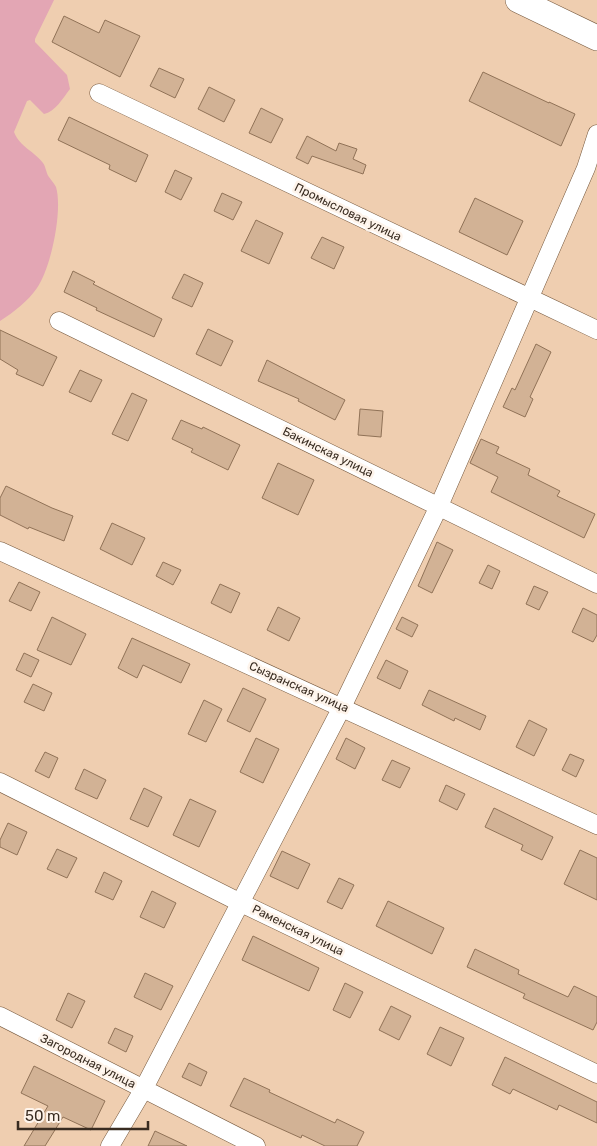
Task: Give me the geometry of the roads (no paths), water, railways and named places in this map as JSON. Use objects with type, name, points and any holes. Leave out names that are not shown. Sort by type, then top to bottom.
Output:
[{"type":"street","points":[[518,0],[597,38]]},
{"type":"street","name":"Промысловая улица","points":[[99,93],[597,330]]},
{"type":"street","points":[[110,1146],[143,1090],[342,707],[439,506],[586,168],[597,134]]},
{"type":"street","name":"Бакинская улица","points":[[59,321],[597,584]]},
{"type":"street","name":"Сызранская улица","points":[[0,551],[597,825]]},
{"type":"street","name":"Раменская улица","points":[[0,782],[241,902],[597,1074]]},
{"type":"street","name":"Загородная улица","points":[[0,1016],[256,1146]]}]
